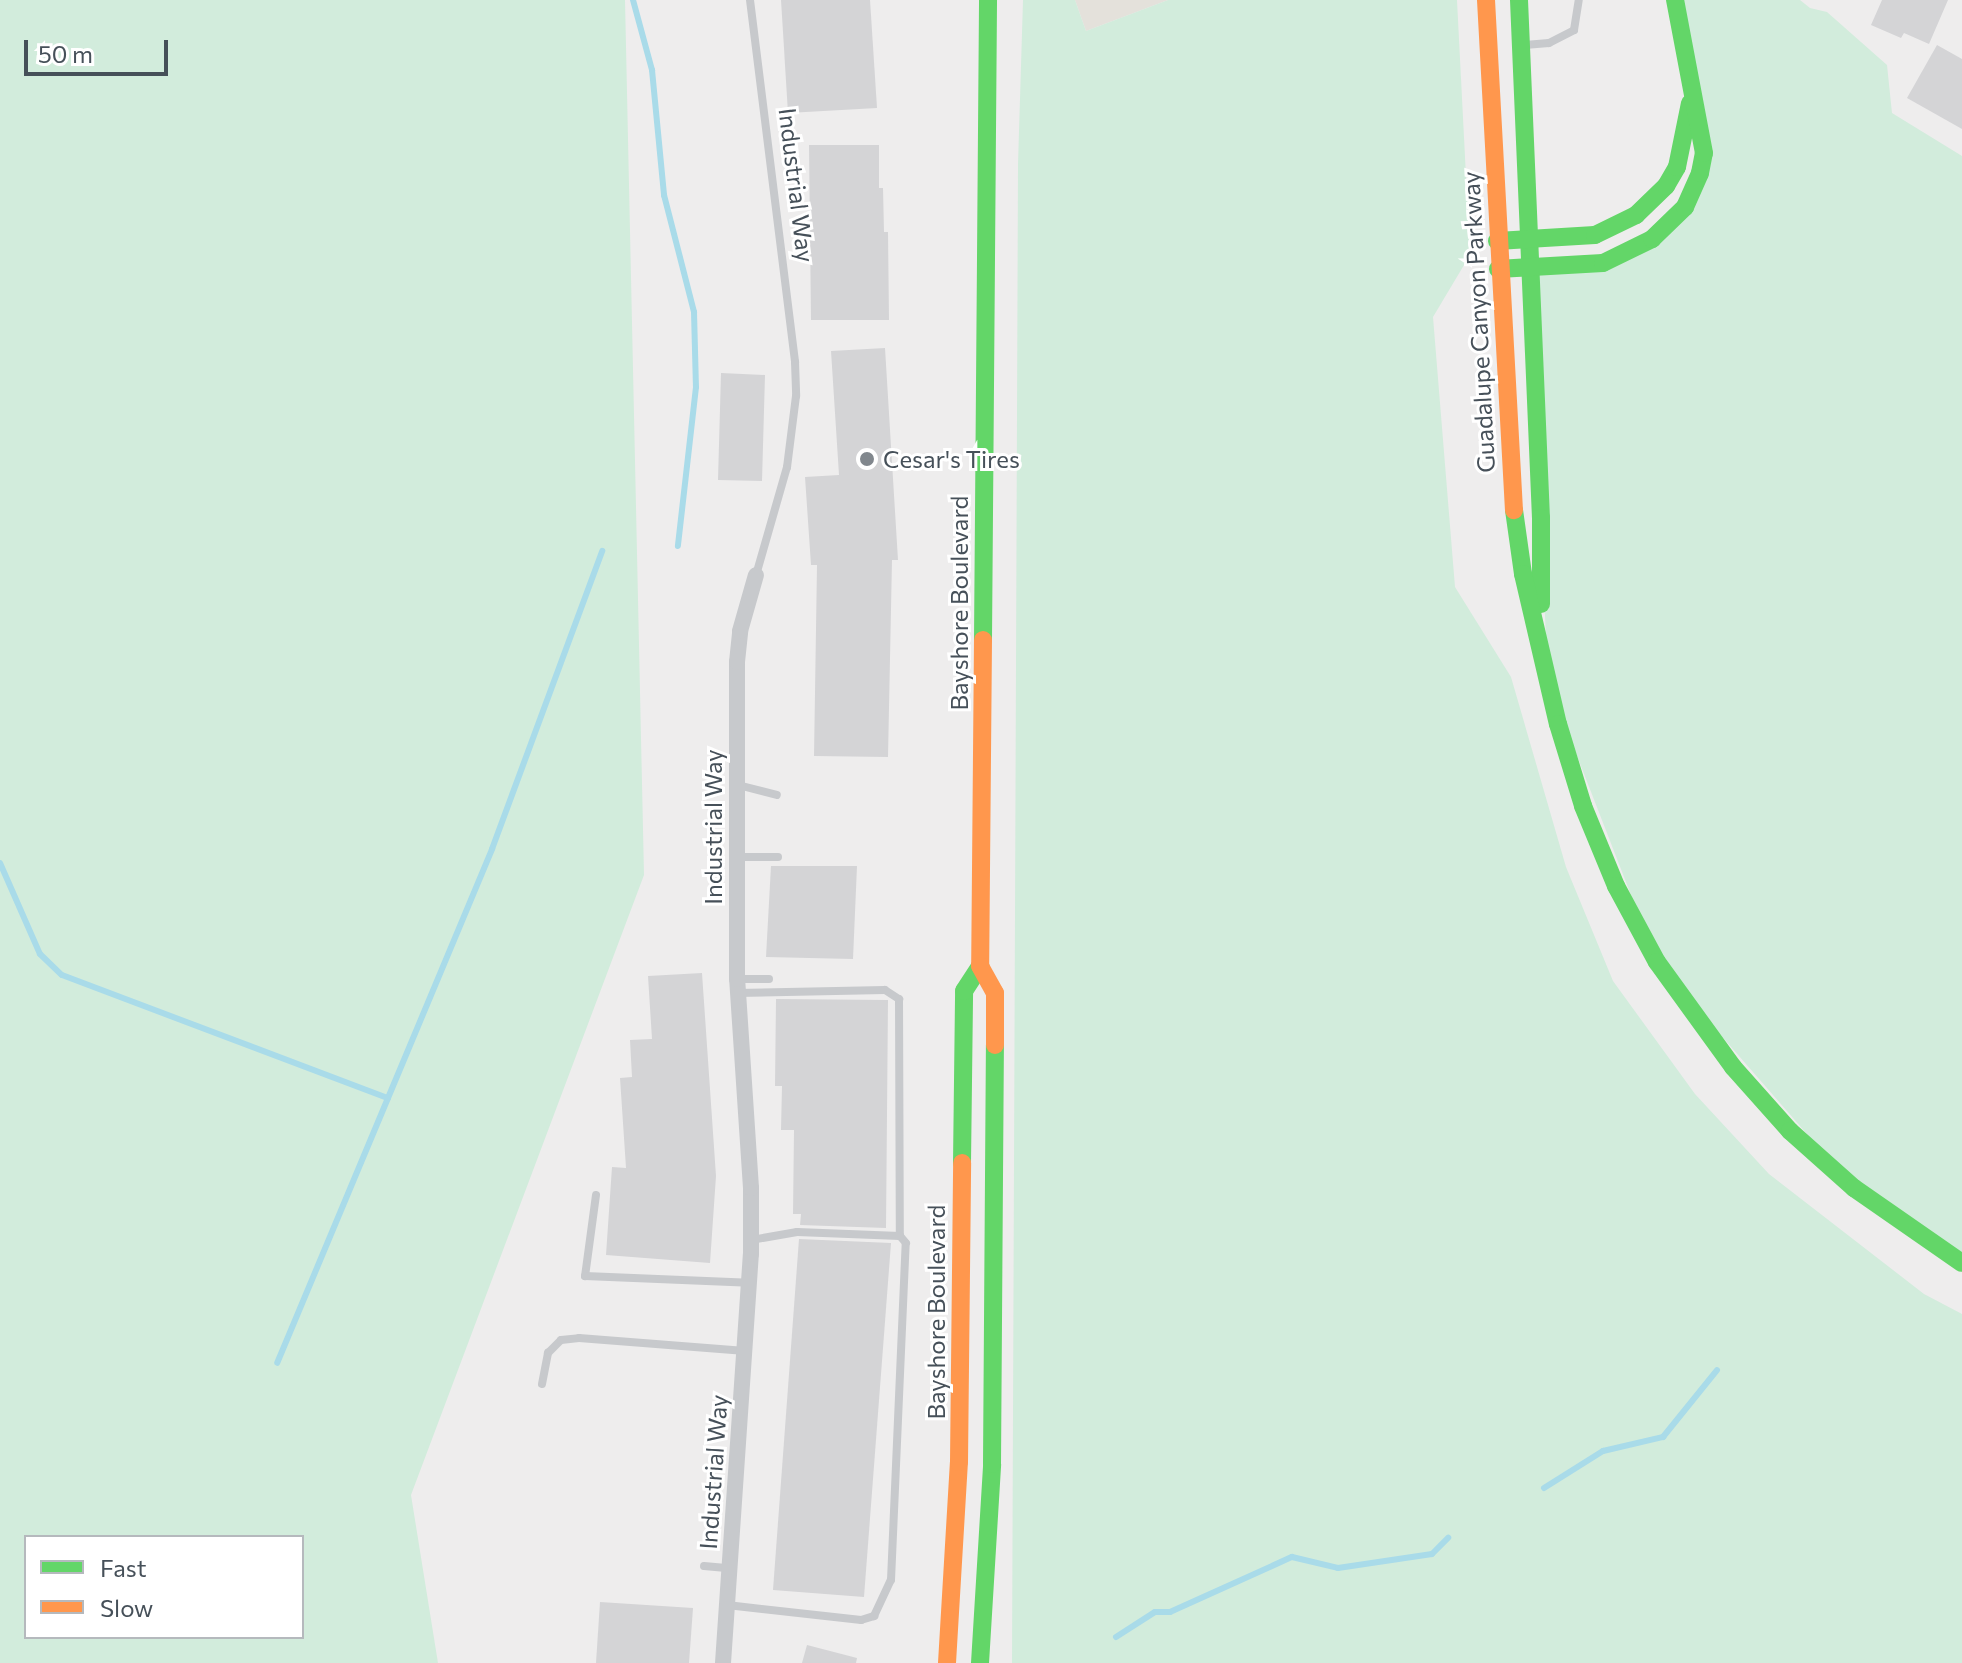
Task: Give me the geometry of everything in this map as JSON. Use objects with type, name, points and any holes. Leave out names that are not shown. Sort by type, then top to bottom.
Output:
[{"type":"main road","name":"Bayshore Boulevard","points":[[980,1663],[992,1464],[995,993],[980,966],[988,0]]},
{"type":"main road","name":"Guadalupe Canyon Parkway","points":[[1486,0],[1498,269],[1514,509],[1523,574],[1541,639],[1558,724],[1583,806],[1616,886],[1680,998],[1733,1067],[1790,1131],[1854,1188],[1962,1263]]},
{"type":"main road","name":"Guadalupe Canyon Parkway","points":[[1519,0],[1541,518],[1541,639]]},
{"type":"main road","points":[[1498,269],[1603,263],[1629,253],[1671,223],[1694,190],[1704,153],[1675,0]]},
{"type":"main road","points":[[1497,241],[1595,235],[1616,227],[1654,201],[1666,186],[1684,145],[1689,78]]},
{"type":"main road","name":"Bayshore Boulevard","points":[[947,1663],[959,1462],[964,991],[980,966]]},
{"type":"main road","points":[[982,1620],[994,1663]]},
{"type":"street","name":"Industrial Way","points":[[723,1663],[750,1283],[751,1240],[737,986],[737,784],[740,631],[756,575]]},
{"type":"lane","name":"Industrial Way","points":[[750,0],[795,362],[796,396],[787,467],[756,575]]},
{"type":"lane","points":[[1520,45],[1549,43],[1574,30],[1579,0]]},
{"type":"lane","points":[[737,784],[777,795]]},
{"type":"lane","points":[[737,857],[778,857]]},
{"type":"lane","points":[[737,986],[769,979]]},
{"type":"lane","points":[[727,1605],[861,1620],[874,1616],[884,1600],[891,1580],[906,1243],[900,1236],[899,999],[885,990],[737,986]]},
{"type":"lane","points":[[596,1195],[585,1276],[750,1283]]},
{"type":"lane","points":[[751,1240],[797,1232],[900,1236]]},
{"type":"lane","points":[[542,1384],[548,1353],[561,1340],[579,1338],[745,1351]]},
{"type":"lane","points":[[704,1566],[730,1568]]},
{"type":"shaded area","points":[[1075,0],[1168,0],[1086,31]]},
{"type":"green space","points":[[0,0],[625,0],[644,875],[411,1495],[438,1663],[0,1663]]},
{"type":"green space","points":[[1023,0],[1075,0],[1086,31],[1168,0],[1457,0],[1470,255],[1433,317],[1455,587],[1511,677],[1566,867],[1613,981],[1695,1094],[1769,1174],[1924,1294],[1962,1314],[1962,1663],[1012,1663],[1018,164]]},
{"type":"green space","points":[[1675,0],[1800,0],[1810,8],[1827,12],[1887,65],[1892,113],[1962,156],[1962,1263],[1854,1188],[1657,962],[1548,681],[1529,268],[1580,267],[1652,239],[1700,173]]},
{"type":"building","points":[[781,0],[870,0],[877,108],[788,113]]},
{"type":"building","points":[[1882,0],[1948,0],[1929,44],[1904,33],[1901,38],[1871,25]]},
{"type":"building","points":[[1937,45],[1962,59],[1962,129],[1907,98]]},
{"type":"building","points":[[809,145],[879,145],[879,188],[883,188],[884,232],[888,232],[889,320],[811,320]]},
{"type":"building","points":[[885,348],[898,560],[892,560],[888,757],[814,756],[817,565],[811,565],[805,477],[839,475],[831,351]]},
{"type":"building","points":[[721,373],[765,375],[762,481],[718,480]]},
{"type":"building","points":[[771,866],[857,866],[853,959],[766,957]]},
{"type":"building","points":[[702,973],[716,1176],[710,1263],[606,1255],[612,1167],[626,1168],[620,1078],[632,1077],[630,1040],[652,1039],[648,976]]},
{"type":"building","points":[[776,999],[888,1000],[886,1228],[800,1225],[801,1214],[793,1214],[794,1130],[781,1130],[782,1086],[775,1086]]},
{"type":"building","points":[[799,1239],[891,1243],[864,1597],[773,1590]]},
{"type":"building","points":[[600,1602],[693,1608],[689,1663],[596,1663]]},
{"type":"building","points":[[807,1645],[857,1658],[856,1663],[802,1663]]},
{"type":"waterway","points":[[633,0],[652,70],[664,195],[694,312],[696,387],[678,546]]},
{"type":"waterway","points":[[388,1098],[492,849],[602,551]]},
{"type":"waterway","points":[[0,863],[40,954],[62,975],[388,1098],[277,1363]]},
{"type":"waterway","points":[[1544,1488],[1603,1451],[1663,1437],[1717,1370]]},
{"type":"waterway","points":[[1116,1637],[1155,1612],[1170,1612],[1292,1557],[1338,1568],[1432,1554],[1448,1538]]},
{"type":"traffic: fast","points":[[983,640],[988,0]]},
{"type":"traffic: fast","points":[[1519,0],[1541,518],[1541,604]]},
{"type":"traffic: fast","points":[[1498,269],[1603,263],[1652,239],[1685,207],[1700,173],[1704,153],[1675,0]]},
{"type":"traffic: fast","points":[[1497,241],[1595,235],[1636,215],[1666,186],[1677,167],[1690,103]]},
{"type":"traffic: fast","points":[[1514,510],[1523,574],[1558,724],[1583,806],[1616,886],[1657,962],[1733,1067],[1790,1131],[1854,1188],[1962,1263]]},
{"type":"traffic: fast","points":[[962,1163],[964,991],[980,966]]},
{"type":"traffic: fast","points":[[980,1663],[992,1464],[995,1045]]},
{"type":"traffic: slow","points":[[1486,0],[1514,510]]},
{"type":"traffic: slow","points":[[983,640],[980,966],[995,993],[995,1045]]},
{"type":"traffic: slow","points":[[947,1663],[959,1462],[962,1163]]},
{"type":"place","name":"Cesar's Tires","points":[[867,459]]}]
